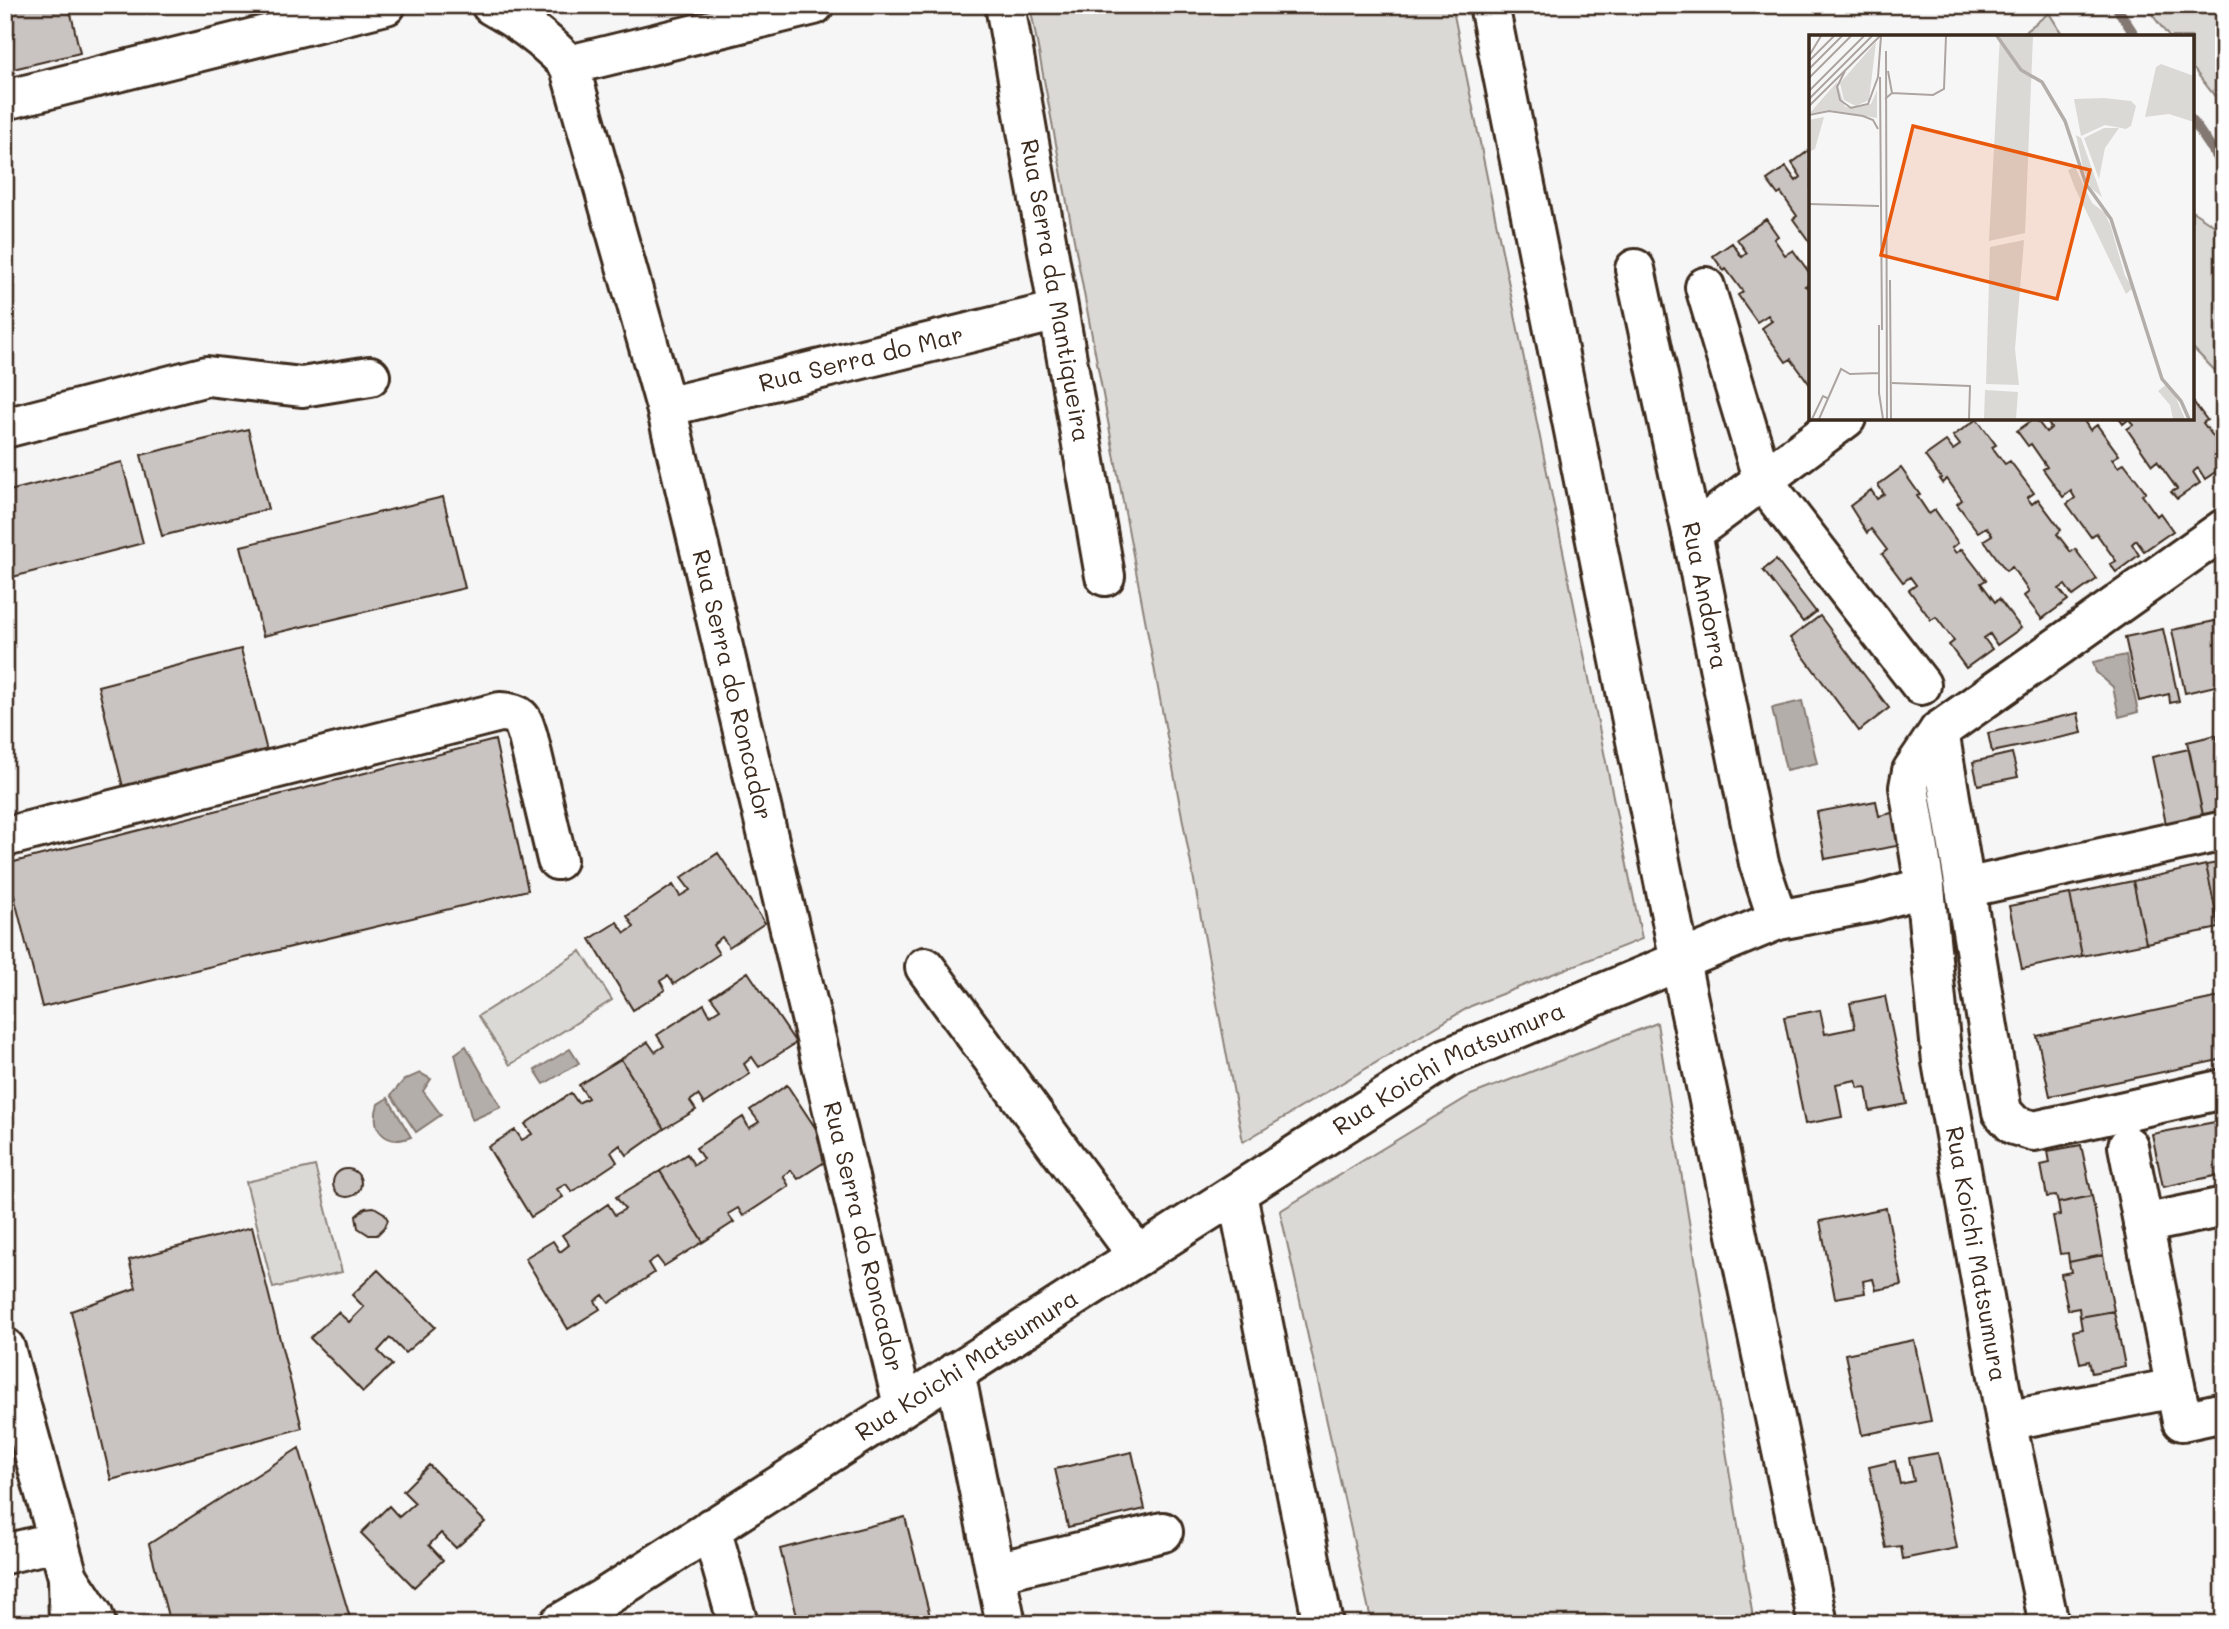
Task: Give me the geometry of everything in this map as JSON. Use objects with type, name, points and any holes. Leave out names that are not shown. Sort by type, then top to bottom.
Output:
[{"type":"street","points":[[5,100],[386,5]]},
{"type":"street","points":[[491,5],[552,47],[569,65],[768,11],[814,5]]},
{"type":"street","name":"Rua Serra da Mantiqueira","points":[[1005,5],[1105,576]]},
{"type":"street","points":[[1489,5],[1680,961],[1818,1624]]},
{"type":"street","name":"Rua Serra do Roncador","points":[[569,65],[666,407],[903,1405]]},
{"type":"street","name":"Rua Andorra","points":[[1635,269],[1759,863],[1778,920]]},
{"type":"street","points":[[1706,287],[1763,481],[1922,685]]},
{"type":"street","name":"Rua Serra do Mar","points":[[666,407],[1058,311]]},
{"type":"street","points":[[5,428],[207,376],[302,387],[370,376]]},
{"type":"street","points":[[1692,533],[1843,420]]},
{"type":"street","points":[[1925,887],[1909,787],[1912,771],[1939,731],[2224,528]]},
{"type":"street","points":[[5,837],[500,712],[514,712],[523,719],[557,860]]},
{"type":"street","points":[[1939,731],[2002,1112],[2014,1125],[2034,1131],[2224,1089]]},
{"type":"street","points":[[1965,888],[2224,831]]},
{"type":"street","name":"Rua Koichi Matsumura","points":[[559,1624],[602,1600],[1447,1058],[1778,920],[1869,902],[1925,887],[1941,1062],[2006,1421],[2049,1624]]},
{"type":"street","points":[[925,967],[1138,1256]]},
{"type":"street","points":[[2128,1146],[2182,1421],[2224,1412]]},
{"type":"street","points":[[1237,1194],[1323,1624]]},
{"type":"street","points":[[2143,1224],[2224,1208]]},
{"type":"street","points":[[5,1348],[63,1559],[69,1624]]},
{"type":"street","points":[[955,1372],[1006,1624]]},
{"type":"street","points":[[2006,1421],[2175,1388]]},
{"type":"street","points":[[711,1528],[738,1624]]},
{"type":"street","points":[[996,1572],[1163,1532]]},
{"type":"street","points":[[5,1554],[63,1559]]},
{"type":"street","points":[[63,1559],[96,1624]]},
{"type":"shaded area","points":[[1030,5],[1452,5],[1642,939],[1471,1006],[1243,1142]]},
{"type":"shaded area","points":[[2145,5],[2224,5],[2224,108],[2194,70],[2194,35],[2168,35]]},
{"type":"shaded area","points":[[2049,13],[2063,35],[2021,35]]},
{"type":"shaded area","points":[[2194,212],[2224,232],[2224,380],[2194,349]]},
{"type":"shaded area","points":[[2126,655],[2138,712],[2119,717],[2113,687],[2096,672],[2093,662]]},
{"type":"shaded area","points":[[1802,701],[1817,763],[1786,770],[1772,708]]},
{"type":"shaded area","points":[[581,951],[612,1000],[510,1065],[478,1016]]},
{"type":"shaded area","points":[[1657,1023],[1754,1624],[1372,1624],[1280,1211],[1471,1095]]},
{"type":"shaded area","points":[[466,1046],[501,1107],[472,1120],[455,1054]]},
{"type":"shaded area","points":[[570,1049],[579,1063],[544,1084],[535,1070]]},
{"type":"shaded area","points":[[420,1073],[431,1079],[423,1091],[441,1115],[416,1132],[391,1095],[404,1080]]},
{"type":"shaded area","points":[[388,1098],[411,1137],[394,1140],[387,1138],[378,1128],[378,1104]]},
{"type":"shaded area","points":[[315,1166],[342,1272],[273,1288],[246,1182]]},
{"type":"building","points":[[5,5],[69,5],[80,53],[5,71]]},
{"type":"building","points":[[1809,150],[1809,241],[1793,219],[1797,216],[1781,193],[1778,195],[1767,180],[1786,167],[1796,181],[1801,177],[1792,163]]},
{"type":"building","points":[[1766,219],[1778,236],[1774,239],[1785,255],[1793,250],[1809,272],[1809,283],[1805,286],[1809,289],[1809,383],[1791,359],[1786,362],[1762,328],[1772,321],[1768,315],[1757,322],[1738,295],[1743,292],[1713,256],[1732,243],[1742,257],[1747,253],[1737,239]]},
{"type":"building","points":[[2194,403],[2207,420],[2203,423],[2219,444],[2222,441],[2224,444],[2224,466],[2205,479],[2198,468],[2193,472],[2200,483],[2177,499],[2171,492],[2177,489],[2157,461],[2152,465],[2127,429],[2133,425],[2130,420],[2194,420]]},
{"type":"building","points":[[1978,420],[1996,445],[1992,447],[2005,464],[2010,461],[2034,493],[2027,498],[2032,504],[2038,499],[2061,530],[2057,534],[2071,552],[2075,549],[2097,579],[2073,596],[2065,585],[2059,589],[2068,600],[2042,619],[2024,596],[2029,592],[2012,567],[2006,571],[1984,540],[1992,535],[1986,527],[1978,532],[1957,504],[1962,500],[1947,479],[1942,483],[1925,456],[1946,441],[1953,450],[1960,445],[1953,436]]},
{"type":"building","points":[[2032,420],[2037,420],[2046,432],[2051,428],[2046,420],[2083,420],[2090,430],[2097,425],[2119,455],[2112,459],[2118,467],[2124,463],[2146,492],[2142,495],[2157,516],[2160,513],[2173,531],[2144,551],[2136,540],[2132,544],[2139,555],[2116,572],[2110,564],[2116,561],[2096,533],[2091,537],[2067,504],[2075,498],[2071,491],[2063,497],[2043,469],[2047,467],[2031,444],[2028,446],[2017,431]]},
{"type":"building","points":[[248,429],[268,509],[162,536],[141,455]]},
{"type":"building","points":[[122,462],[143,543],[5,579],[5,492]]},
{"type":"building","points":[[1901,468],[1920,495],[1917,496],[1929,514],[1935,510],[1958,543],[1952,548],[1956,553],[1962,549],[1986,580],[1981,583],[1995,602],[1999,599],[2021,628],[1997,645],[1990,634],[1984,638],[1992,649],[1966,668],[1949,645],[1954,641],[1936,617],[1931,620],[1909,590],[1916,585],[1910,577],[1903,582],[1882,554],[1887,550],[1871,529],[1867,533],[1850,506],[1871,490],[1877,499],[1884,494],[1878,485]]},
{"type":"building","points":[[443,497],[465,588],[263,636],[241,546]]},
{"type":"building","points":[[1776,560],[1816,612],[1803,622],[1763,570]]},
{"type":"building","points":[[1820,616],[1889,708],[1859,731],[1790,638]]},
{"type":"building","points":[[2224,619],[2224,684],[2185,693],[2172,630]]},
{"type":"building","points":[[2163,629],[2179,701],[2170,703],[2169,694],[2139,701],[2125,637]]},
{"type":"building","points":[[241,649],[267,751],[123,787],[98,686]]},
{"type":"building","points":[[2078,713],[2082,733],[1992,752],[1988,733]]},
{"type":"building","points":[[2216,735],[2218,743],[2224,742],[2224,811],[2203,815],[2187,742]]},
{"type":"building","points":[[495,740],[528,890],[42,1007],[6,864]]},
{"type":"building","points":[[2189,749],[2203,815],[2166,824],[2152,757]]},
{"type":"building","points":[[2012,753],[2018,777],[1978,785],[1973,762]]},
{"type":"building","points":[[1876,801],[1879,816],[1896,812],[1902,845],[1825,859],[1817,812]]},
{"type":"building","points":[[718,853],[765,923],[729,947],[722,937],[713,944],[719,954],[674,984],[668,976],[660,981],[665,990],[633,1010],[590,939],[617,922],[625,933],[634,927],[627,916],[673,885],[680,896],[690,890],[681,878]]},
{"type":"building","points":[[2224,862],[2224,927],[2219,928],[2206,865]]},
{"type":"building","points":[[2206,865],[2219,928],[2146,943],[2133,881]]},
{"type":"building","points":[[2133,881],[2146,943],[2082,956],[2070,894]]},
{"type":"building","points":[[2070,894],[2082,956],[2022,969],[2009,906]]},
{"type":"building","points":[[748,972],[796,1043],[759,1067],[752,1057],[744,1064],[750,1074],[704,1104],[698,1095],[690,1101],[696,1110],[664,1129],[621,1059],[648,1042],[655,1052],[664,1046],[657,1035],[704,1004],[710,1015],[720,1009],[711,997]]},
{"type":"building","points":[[1885,996],[1907,1104],[1870,1111],[1866,1087],[1858,1088],[1856,1080],[1836,1084],[1842,1117],[1805,1124],[1784,1017],[1820,1010],[1825,1034],[1855,1028],[1850,1003]]},
{"type":"building","points":[[2224,996],[2224,1059],[2050,1096],[2037,1036]]},
{"type":"building","points":[[621,1059],[664,1129],[627,1155],[620,1145],[611,1152],[617,1162],[572,1192],[566,1184],[557,1189],[563,1197],[531,1217],[488,1147],[515,1130],[522,1140],[532,1134],[525,1124],[571,1093],[578,1103],[588,1098],[579,1085]]},
{"type":"building","points":[[787,1085],[834,1156],[798,1179],[791,1170],[783,1176],[789,1186],[743,1216],[738,1208],[728,1214],[734,1222],[703,1242],[660,1171],[687,1154],[694,1165],[703,1159],[696,1148],[743,1117],[749,1128],[759,1122],[750,1110]]},
{"type":"building","points":[[2224,1120],[2224,1167],[2215,1122]]},
{"type":"building","points":[[2215,1122],[2224,1174],[2163,1187],[2152,1134]]},
{"type":"building","points":[[2081,1145],[2092,1196],[2058,1203],[2056,1196],[2047,1197],[2041,1165],[2050,1163],[2048,1151]]},
{"type":"building","points":[[347,1169],[357,1173],[361,1183],[357,1193],[347,1197],[337,1193],[333,1183],[337,1173]]},
{"type":"building","points":[[660,1171],[703,1242],[664,1266],[657,1257],[648,1263],[654,1273],[609,1303],[603,1295],[595,1301],[600,1309],[568,1329],[525,1258],[553,1241],[560,1252],[569,1245],[562,1235],[608,1204],[615,1215],[625,1209],[616,1197]]},
{"type":"building","points":[[2092,1196],[2103,1255],[2069,1262],[2068,1253],[2060,1254],[2053,1216],[2060,1215],[2058,1203]]},
{"type":"building","points":[[374,1207],[384,1213],[388,1220],[377,1235],[369,1235],[358,1228],[356,1216],[365,1208]]},
{"type":"building","points":[[1886,1208],[1902,1285],[1876,1290],[1873,1279],[1863,1281],[1865,1293],[1835,1298],[1820,1221]]},
{"type":"building","points":[[252,1227],[302,1428],[111,1480],[71,1311],[136,1288],[129,1260]]},
{"type":"building","points":[[2103,1255],[2114,1311],[2080,1317],[2079,1308],[2068,1310],[2061,1274],[2071,1272],[2069,1262]]},
{"type":"building","points":[[378,1270],[435,1327],[405,1353],[390,1338],[378,1351],[392,1365],[363,1392],[310,1338],[338,1312],[349,1322],[364,1307],[352,1295]]},
{"type":"building","points":[[2114,1311],[2125,1366],[2092,1373],[2089,1361],[2080,1363],[2073,1331],[2082,1329],[2080,1317]]},
{"type":"building","points":[[1914,1340],[1931,1421],[1862,1435],[1845,1354]]},
{"type":"building","points":[[299,1448],[352,1624],[170,1624],[149,1544]]},
{"type":"building","points":[[1132,1452],[1145,1509],[1068,1527],[1055,1469]]},
{"type":"building","points":[[1938,1453],[1957,1548],[1903,1559],[1901,1546],[1886,1548],[1869,1467],[1895,1461],[1900,1484],[1914,1481],[1909,1458]]},
{"type":"building","points":[[429,1465],[485,1522],[456,1548],[441,1533],[429,1545],[443,1560],[414,1587],[361,1533],[389,1506],[399,1517],[415,1503],[403,1491]]},
{"type":"building","points":[[905,1517],[932,1624],[799,1624],[780,1549]]},
{"type":"waterway","points":[[2115,5],[2135,35]]},
{"type":"waterway","points":[[2194,123],[2224,167]]}]
